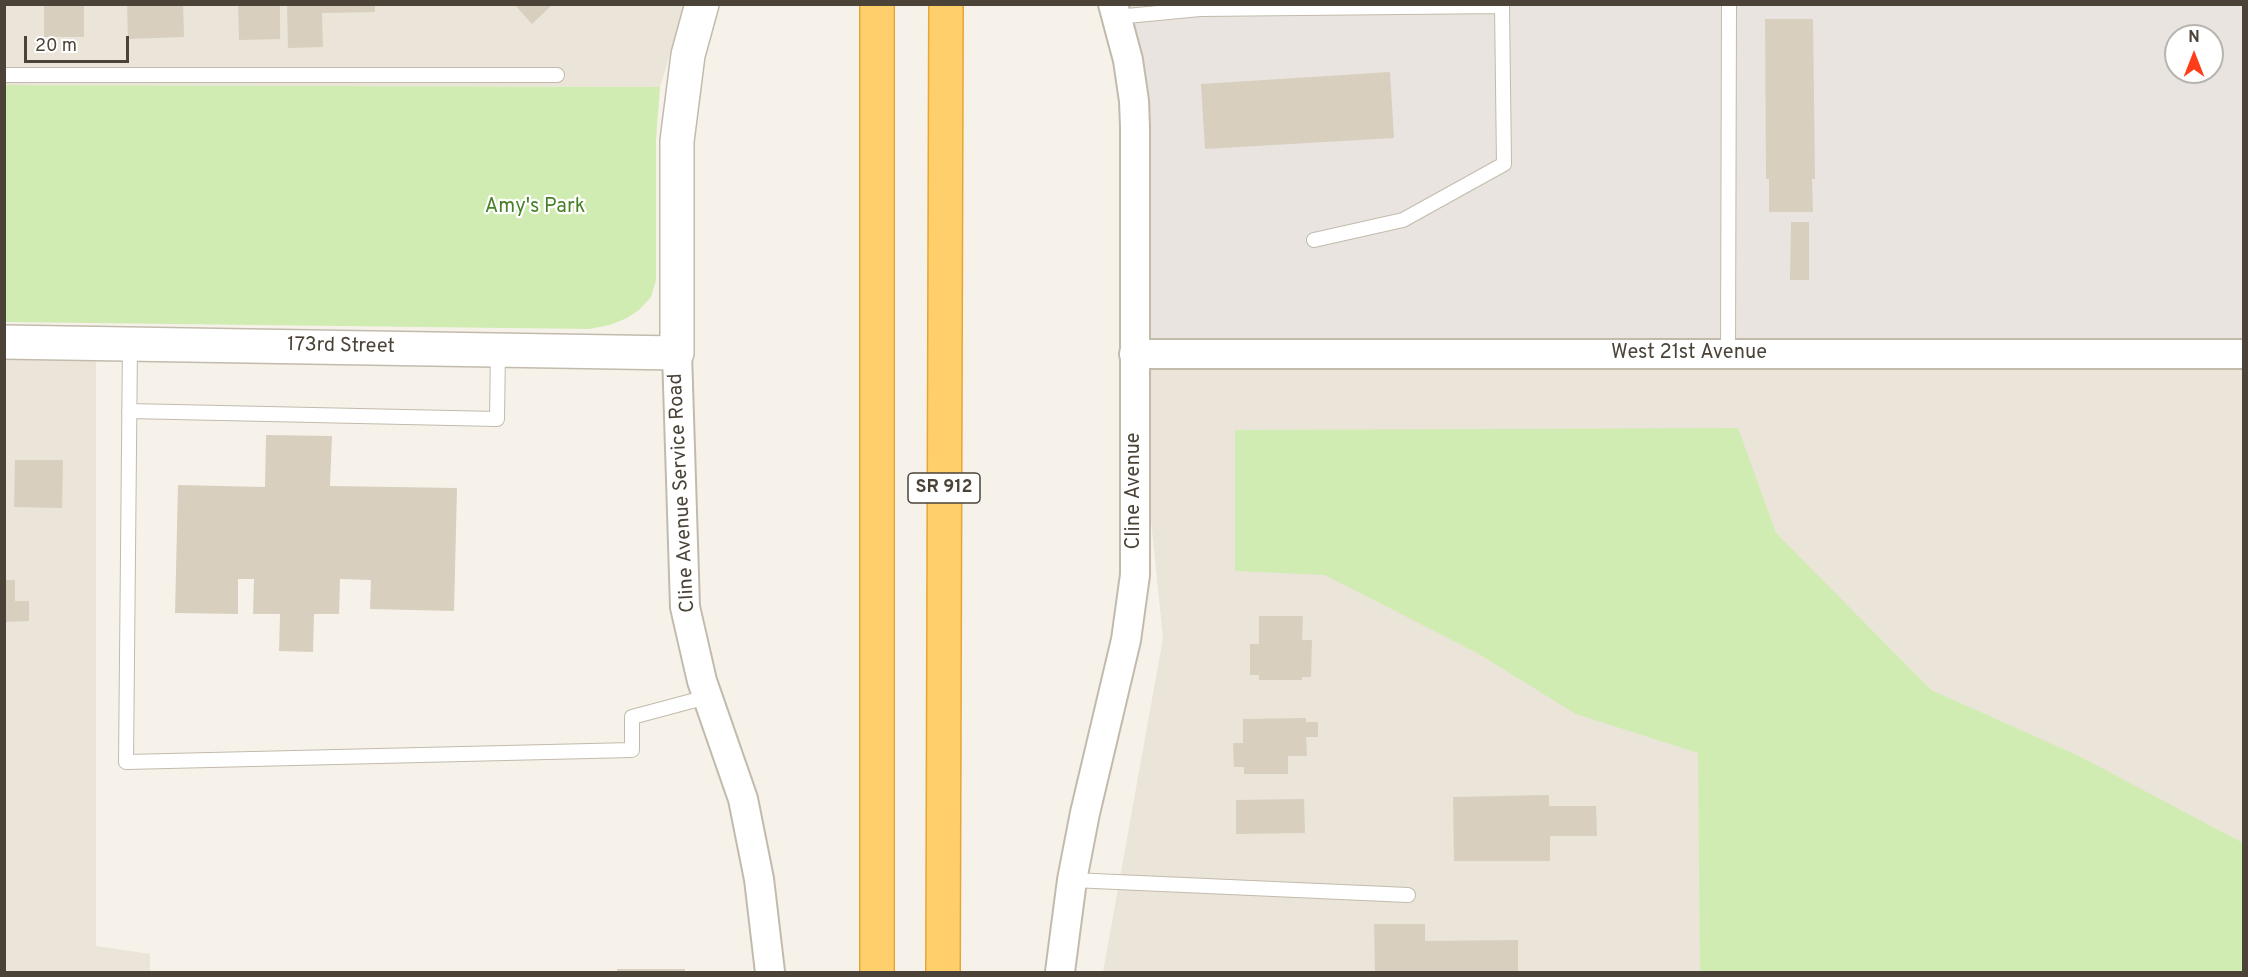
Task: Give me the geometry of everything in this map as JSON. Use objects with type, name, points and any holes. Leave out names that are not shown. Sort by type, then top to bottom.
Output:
[{"type":"highway","points":[[877,4],[877,972]]},
{"type":"highway","name":"SR 912","points":[[943,972],[946,4]]},
{"type":"street","name":"Cline Avenue Service Road","points":[[702,4],[688,55],[677,141],[677,353],[685,607],[707,697],[743,800],[759,879],[770,972]]},
{"type":"street","name":"Cline Avenue","points":[[1060,972],[1072,880],[1132,606],[1135,575],[1136,162],[1134,101],[1128,60],[1114,11]]},
{"type":"street","name":"173rd Street","points":[[4,342],[677,353]]},
{"type":"street","name":"West 21st Avenue","points":[[1134,354],[2244,354]]},
{"type":"lane","points":[[1728,354],[1730,4]]},
{"type":"lane","points":[[1114,11],[1502,6],[1504,164],[1403,220],[1314,240]]},
{"type":"lane","points":[[4,75],[557,75]]},
{"type":"lane","points":[[130,344],[126,762],[632,750],[632,717],[707,697]]},
{"type":"lane","points":[[129,411],[497,420],[498,350]]},
{"type":"lane","points":[[1072,880],[1408,895]]},
{"type":"shaded area","points":[[5,5],[685,5],[660,87],[5,85]]},
{"type":"shaded area","points":[[1126,5],[2243,5],[2243,352],[1134,354]]},
{"type":"shaded area","points":[[2243,352],[2243,972],[1103,972],[1163,638],[1134,354]]},
{"type":"shaded area","points":[[5,358],[96,359],[96,946],[150,954],[150,972],[5,972]]},
{"type":"green space","name":"Amy's Park","points":[[5,85],[660,87],[656,140],[656,280],[651,297],[639,310],[627,318],[610,325],[589,329],[5,322]]},
{"type":"green space","points":[[1738,428],[1776,533],[1931,690],[2079,756],[2243,843],[2243,972],[1700,972],[1698,753],[1576,714],[1477,653],[1325,575],[1235,571],[1235,430]]},
{"type":"building","points":[[44,4],[84,4],[84,37],[44,37]]},
{"type":"building","points":[[127,4],[183,4],[184,37],[128,39]]},
{"type":"building","points":[[287,4],[375,4],[375,12],[322,13],[323,47],[288,48]]},
{"type":"building","points":[[514,4],[553,4],[532,24]]},
{"type":"building","points":[[238,5],[280,5],[280,39],[239,40]]},
{"type":"building","points":[[1765,19],[1813,19],[1815,179],[1812,179],[1813,212],[1769,212],[1769,179],[1766,179]]},
{"type":"building","points":[[1390,72],[1394,138],[1205,149],[1201,84]]},
{"type":"building","points":[[1791,222],[1809,222],[1809,280],[1790,280]]},
{"type":"building","points":[[266,435],[332,436],[330,486],[457,488],[454,611],[370,609],[371,580],[340,579],[339,614],[314,614],[313,652],[279,651],[280,614],[253,614],[254,579],[238,579],[238,614],[175,613],[178,485],[265,487]]},
{"type":"building","points":[[15,460],[63,460],[62,508],[14,507]]},
{"type":"building","points":[[4,580],[15,580],[15,601],[29,601],[29,621],[4,622]]},
{"type":"building","points":[[1259,616],[1303,616],[1302,640],[1312,640],[1311,677],[1302,677],[1302,680],[1259,680],[1259,675],[1250,675],[1250,644],[1259,644]]},
{"type":"building","points":[[1306,718],[1306,722],[1318,722],[1318,737],[1306,737],[1307,756],[1288,756],[1288,774],[1244,774],[1244,767],[1234,767],[1233,743],[1243,743],[1243,719]]},
{"type":"building","points":[[1549,795],[1549,806],[1596,806],[1597,836],[1550,836],[1550,861],[1454,861],[1453,797]]},
{"type":"building","points":[[1304,799],[1305,833],[1236,834],[1236,800]]},
{"type":"building","points":[[1374,924],[1425,924],[1425,941],[1518,940],[1518,972],[1375,972]]},
{"type":"building","points":[[617,969],[685,969],[685,972],[617,972]]}]
